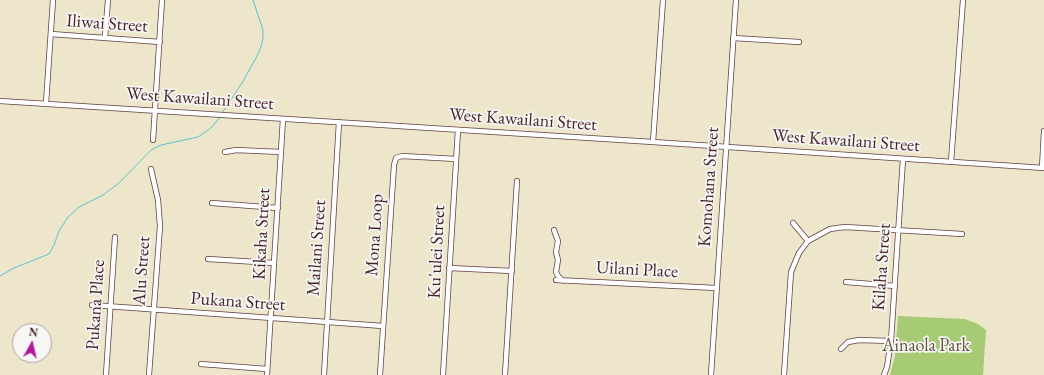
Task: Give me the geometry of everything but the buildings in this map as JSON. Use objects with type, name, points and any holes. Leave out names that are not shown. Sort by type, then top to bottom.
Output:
[{"type":"street","points":[[46,103],[53,0]]},
{"type":"street","points":[[106,37],[108,0]]},
{"type":"street","points":[[153,140],[162,0]]},
{"type":"street","points":[[653,142],[663,0]]},
{"type":"street","name":"Komohana Street","points":[[711,375],[736,0]]},
{"type":"street","points":[[951,162],[963,0]]},
{"type":"street","name":"Iliwai Street","points":[[51,34],[160,42]]},
{"type":"street","points":[[733,38],[799,42]]},
{"type":"street","name":"West Kawailani Street","points":[[0,101],[1043,168]]},
{"type":"street","name":"Kikaha Street","points":[[267,375],[283,119]]},
{"type":"street","name":"Mailani Street","points":[[324,375],[339,122]]},
{"type":"street","name":"Ku'ulei Street","points":[[443,375],[458,130]]},
{"type":"street","points":[[1043,168],[1044,131]]},
{"type":"street","points":[[225,152],[236,150],[281,152]]},
{"type":"street","name":"Mona Loop","points":[[380,375],[396,158],[402,156],[456,159]]},
{"type":"street","name":"Kilaha Street","points":[[884,375],[892,341],[903,159]]},
{"type":"street","name":"Alu Street","points":[[149,375],[160,218],[152,169]]},
{"type":"street","points":[[505,375],[518,181]]},
{"type":"street","points":[[212,203],[278,208]]},
{"type":"street","points":[[793,223],[808,241]]},
{"type":"street","points":[[784,375],[791,272],[799,253],[808,241],[830,229],[845,227],[962,234]]},
{"type":"street","points":[[554,230],[558,241],[556,252],[558,260],[556,272],[563,281]]},
{"type":"street","name":"Pukana Place","points":[[106,375],[115,237]]},
{"type":"street","points":[[208,259],[274,262]]},
{"type":"street","points":[[449,268],[512,271]]},
{"type":"street","name":"Uilani Place","points":[[556,280],[716,288]]},
{"type":"street","points":[[846,282],[895,286]]},
{"type":"street","name":"Pukana Street","points":[[92,305],[383,326]]},
{"type":"street","points":[[841,349],[848,342],[859,340],[892,341]]},
{"type":"street","points":[[201,364],[267,369]]},
{"type":"green space","name":"Ainaola Park","points":[[898,316],[965,319],[978,324],[986,330],[983,375],[890,375],[895,356]]},
{"type":"waterway","points":[[222,113],[242,83],[261,47],[263,30],[253,0]]},
{"type":"waterway","points":[[0,276],[14,268],[49,254],[59,231],[68,217],[79,207],[103,195],[119,183],[151,150],[161,145],[198,137],[211,128],[221,116]]}]
